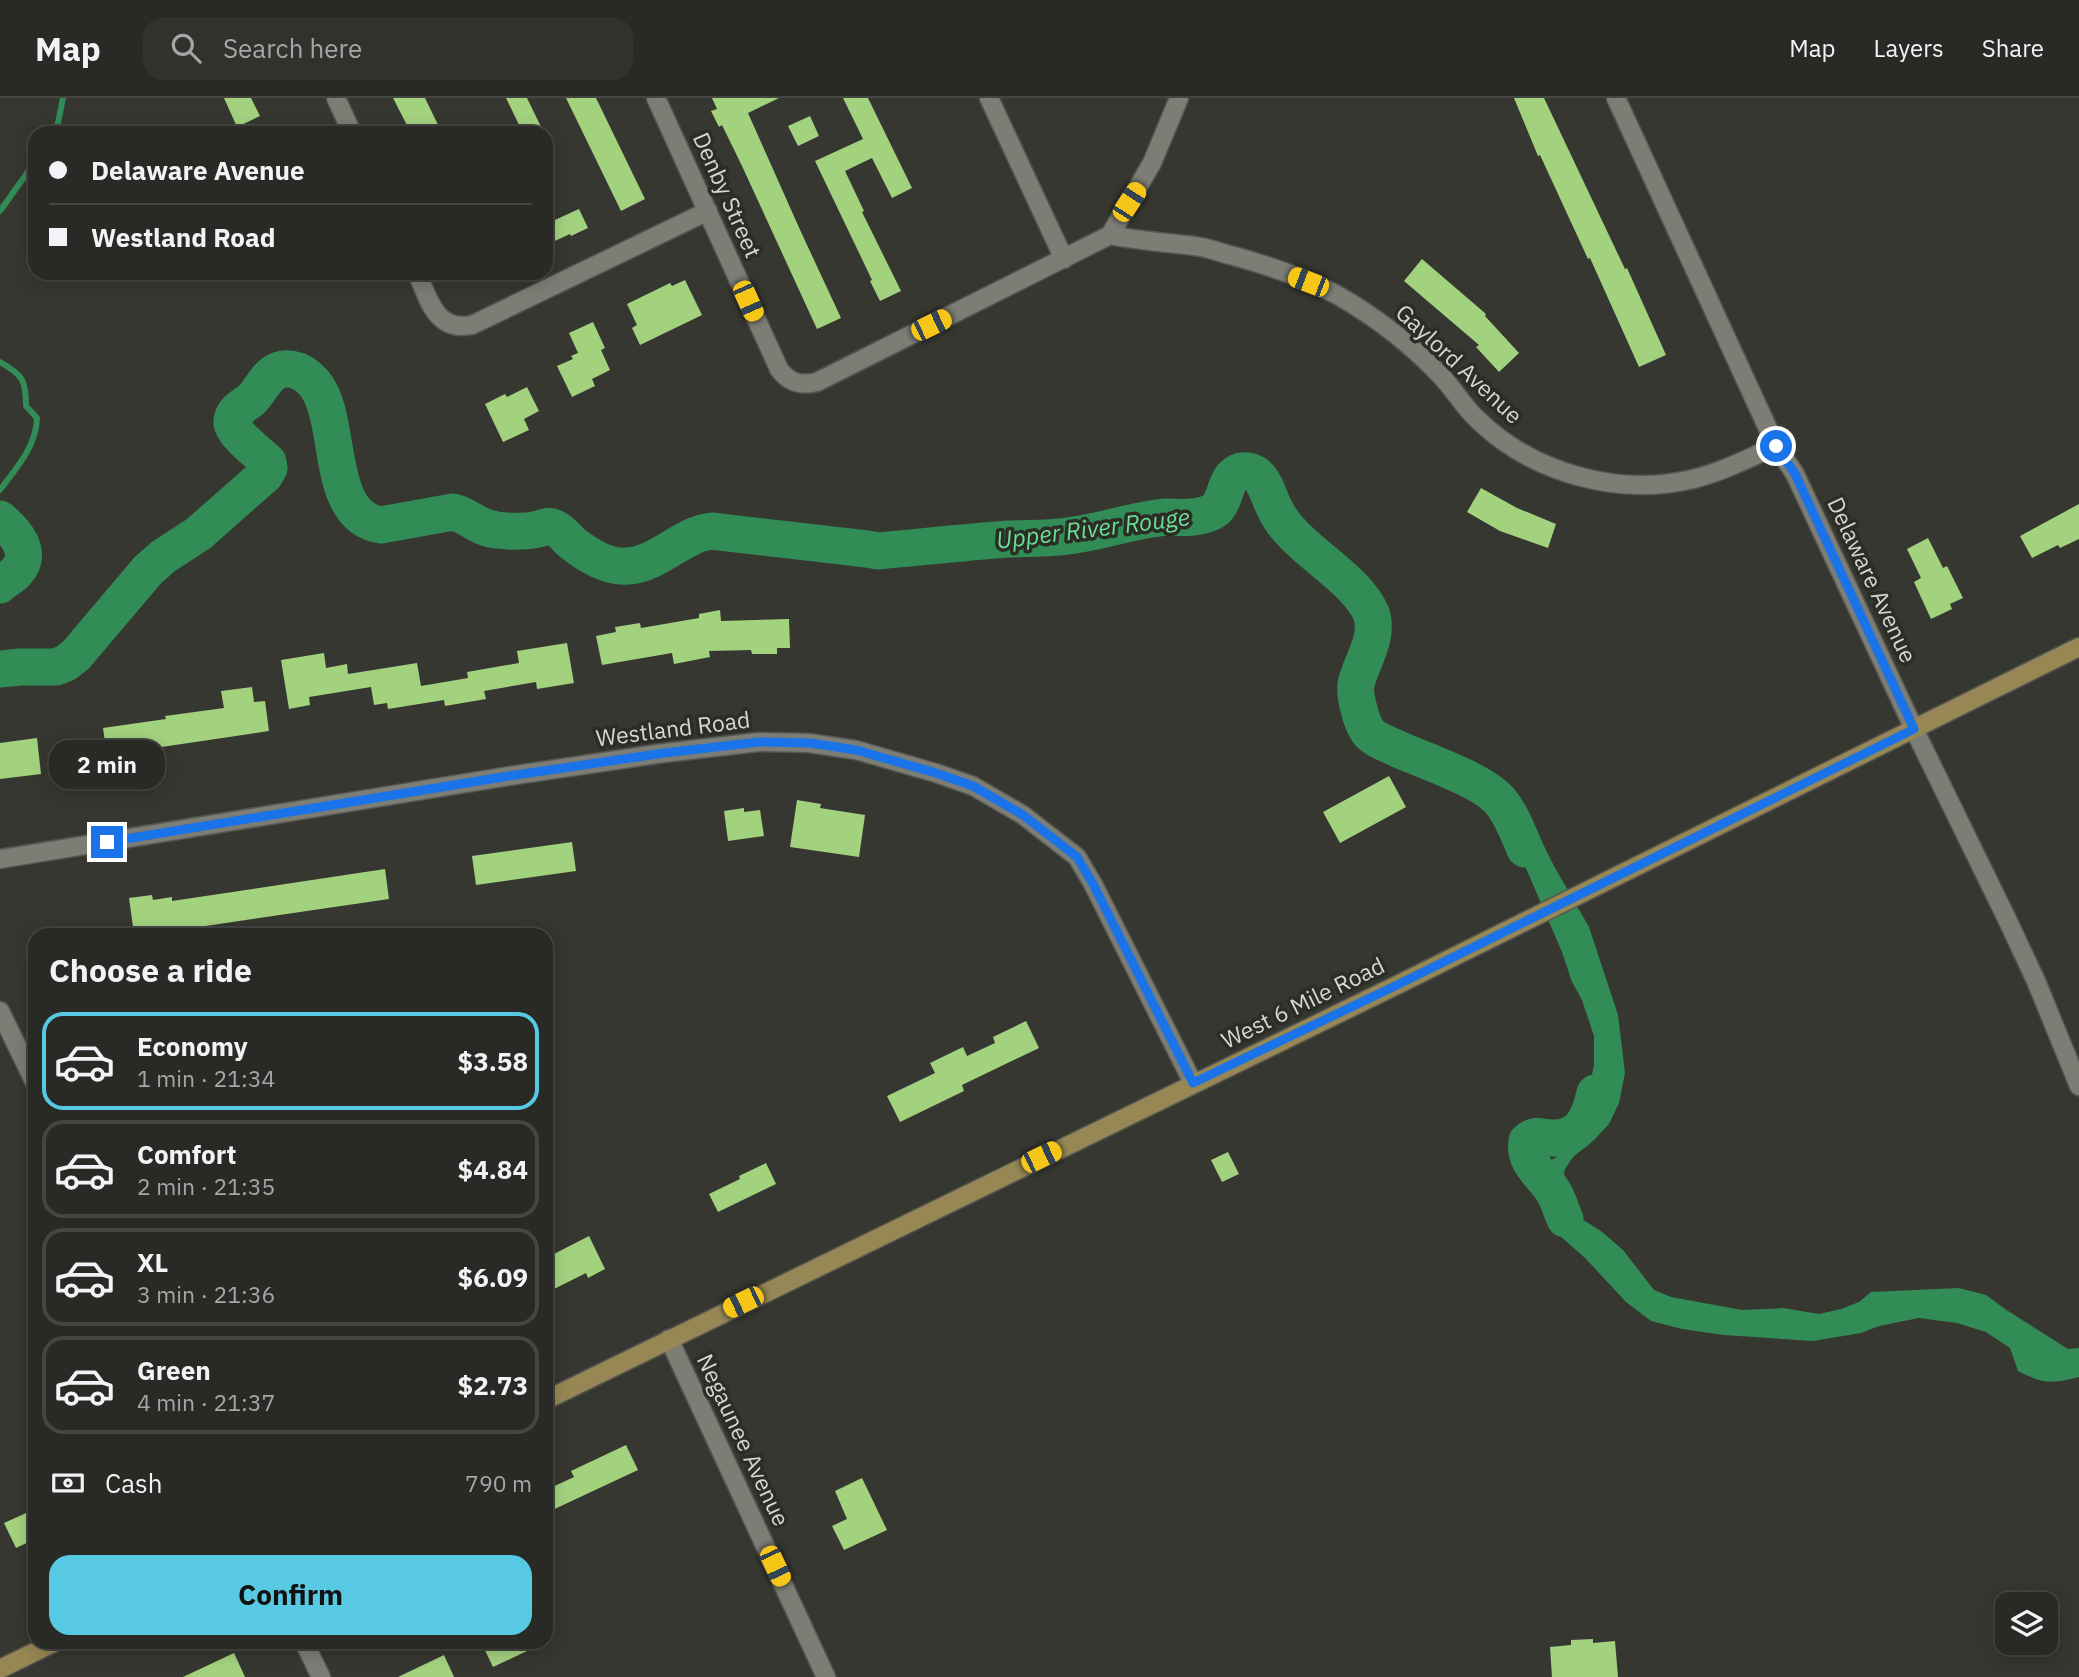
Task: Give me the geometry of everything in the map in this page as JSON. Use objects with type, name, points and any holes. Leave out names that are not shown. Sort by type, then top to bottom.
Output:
[{"type":"main road","name":"West 6 Mile Road","points":[[553,1397],[1395,986],[2079,648]]},
{"type":"main road","points":[[0,1669],[41,1649]]},
{"type":"street","points":[[336,98],[349,126]]},
{"type":"street","name":"Denby Street","points":[[656,98],[779,369],[795,383],[817,382],[1064,259]]},
{"type":"street","points":[[989,98],[1064,259],[1110,235],[1152,163],[1179,98]]},
{"type":"street","name":"Delaware Avenue","points":[[1615,98],[1776,446],[1795,474],[2036,981],[2079,1086]]},
{"type":"street","points":[[420,280],[440,319],[453,326],[472,325],[708,211]]},
{"type":"street","name":"Gaylord Avenue","points":[[1110,235],[1137,241],[1196,246],[1277,269],[1338,296],[1373,318],[1413,350],[1443,379],[1476,418],[1498,437],[1530,457],[1571,474],[1623,484],[1670,483],[1721,471],[1776,446]]},
{"type":"street","name":"Westland Road","points":[[0,859],[664,753],[759,742],[810,743],[856,750],[973,786],[1023,815],[1077,857],[1193,1083]]},
{"type":"street","points":[[0,1010],[28,1068]]},
{"type":"street","name":"Negaunee Avenue","points":[[669,1339],[826,1677]]},
{"type":"street","points":[[307,1649],[321,1677]]},
{"type":"shaded area","points":[[1519,796],[1554,866],[1589,927],[1618,1015],[1625,1073],[1619,1103],[1609,1124],[1573,1157],[1565,1169],[1562,1184],[1568,1200],[1580,1218],[1601,1231],[1623,1250],[1654,1290],[1671,1297],[1742,1310],[1783,1308],[1819,1314],[1859,1302],[1871,1292],[1959,1288],[1986,1295],[2068,1349],[2079,1348],[2079,1377],[2054,1382],[2035,1378],[2018,1371],[2010,1348],[1986,1332],[1957,1323],[1919,1318],[1879,1326],[1861,1333],[1813,1341],[1724,1335],[1651,1321],[1626,1302],[1585,1258],[1559,1235],[1546,1198],[1535,1186],[1546,1164],[1566,1150],[1580,1115],[1594,1065],[1594,1036],[1582,1000],[1572,982],[1525,866],[1496,810]]},
{"type":"building","points":[[224,98],[251,98],[260,116],[237,126]]},
{"type":"building","points":[[393,98],[425,98],[439,126],[407,126]]},
{"type":"building","points":[[506,98],[527,98],[541,126],[520,126]]},
{"type":"building","points":[[566,98],[596,98],[645,199],[621,211]]},
{"type":"building","points":[[712,98],[779,98],[748,113],[841,318],[817,329],[742,166],[722,125],[719,127],[711,111],[717,109]]},
{"type":"building","points":[[843,98],[868,98],[912,188],[892,198],[872,158],[845,171],[901,291],[880,301],[815,161],[863,139]]},
{"type":"building","points":[[1514,98],[1544,98],[1666,355],[1639,367],[1590,258],[1588,259],[1540,155],[1538,156]]},
{"type":"building","points":[[810,116],[819,136],[798,146],[788,126]]},
{"type":"building","points":[[579,209],[588,228],[553,242],[553,221]]},
{"type":"building","points":[[1422,259],[1486,314],[1519,353],[1499,372],[1476,347],[1479,345],[1404,281]]},
{"type":"building","points":[[685,280],[702,315],[640,345],[632,328],[637,325],[627,304],[670,283],[672,286]]},
{"type":"building","points":[[593,322],[605,348],[601,350],[610,370],[592,379],[595,386],[572,397],[557,366],[573,359],[571,356],[578,353],[569,333]]},
{"type":"building","points":[[527,387],[539,411],[524,419],[529,430],[503,442],[485,404]]},
{"type":"building","points":[[1481,488],[1517,508],[1556,524],[1548,548],[1500,531],[1467,512]]},
{"type":"building","points":[[2079,504],[2079,539],[2060,548],[2058,545],[2032,558],[2020,536]]},
{"type":"building","points":[[1928,538],[1943,568],[1947,566],[1963,598],[1950,604],[1952,609],[1931,619],[1914,582],[1921,578],[1907,549]]},
{"type":"building","points":[[720,610],[721,621],[789,619],[790,648],[777,648],[777,654],[752,654],[751,650],[709,651],[710,657],[674,664],[672,653],[602,665],[596,636],[616,632],[615,627],[640,623],[641,628],[699,618],[699,614]]},
{"type":"building","points":[[567,643],[574,683],[537,689],[536,682],[484,691],[486,699],[445,706],[444,700],[388,709],[387,703],[374,705],[371,687],[309,697],[310,705],[289,709],[281,660],[324,653],[326,668],[347,664],[348,674],[417,663],[421,686],[468,678],[467,672],[519,663],[517,651]]},
{"type":"building","points":[[252,687],[254,702],[265,701],[269,731],[107,757],[103,728],[224,708],[221,691]]},
{"type":"building","points":[[37,738],[41,774],[0,779],[0,743]]},
{"type":"building","points":[[1389,776],[1406,807],[1340,843],[1323,812]]},
{"type":"building","points":[[797,800],[821,804],[820,808],[865,815],[859,857],[790,847]]},
{"type":"building","points":[[744,808],[744,812],[760,810],[764,836],[728,841],[724,811]]},
{"type":"building","points":[[572,842],[576,871],[476,885],[472,856]]},
{"type":"building","points":[[385,869],[389,899],[192,928],[133,928],[129,898],[152,895],[153,900],[172,897],[172,901]]},
{"type":"building","points":[[1026,1021],[1039,1048],[962,1085],[964,1091],[900,1122],[887,1096],[935,1073],[930,1063],[963,1047],[967,1056],[995,1043],[993,1037]]},
{"type":"building","points":[[1228,1152],[1239,1174],[1222,1182],[1211,1160]]},
{"type":"building","points":[[766,1163],[776,1184],[718,1212],[709,1194]]},
{"type":"building","points":[[589,1236],[605,1269],[588,1278],[586,1273],[553,1290],[553,1254]]},
{"type":"building","points":[[626,1445],[638,1470],[553,1510],[553,1487],[574,1477],[571,1471]]},
{"type":"building","points":[[862,1478],[887,1530],[844,1550],[832,1526],[847,1519],[835,1491]]},
{"type":"building","points":[[28,1512],[28,1542],[16,1548],[4,1523]]},
{"type":"building","points":[[1593,1639],[1593,1643],[1615,1641],[1618,1677],[1552,1677],[1550,1647],[1571,1645],[1571,1640]]},
{"type":"building","points":[[484,1649],[531,1649],[493,1667]]},
{"type":"building","points":[[234,1653],[245,1677],[183,1677]]},
{"type":"building","points":[[444,1655],[454,1677],[398,1677]]},
{"type":"waterway","points":[[56,126],[63,98]]},
{"type":"waterway","points":[[0,211],[28,172]]},
{"type":"waterway","points":[[0,362],[22,379],[26,406],[37,418],[29,447],[0,490]]},
{"type":"waterway","name":"Upper River Rouge","points":[[0,669],[56,667],[66,663],[76,655],[148,570],[198,534],[265,475],[269,468],[268,462],[237,432],[232,419],[268,378],[279,370],[298,371],[314,383],[323,399],[329,419],[342,485],[350,504],[363,518],[381,525],[453,512],[484,527],[497,530],[524,531],[551,527],[591,556],[620,566],[650,560],[690,538],[711,531],[878,551],[993,540],[1053,538],[1166,517],[1193,517],[1215,510],[1232,477],[1241,471],[1248,471],[1262,481],[1288,529],[1356,591],[1371,613],[1372,640],[1356,684],[1358,707],[1367,730],[1381,741],[1453,772],[1493,794],[1508,813],[1525,849]]},
{"type":"waterway","name":"Upper River Rouge","points":[[0,519],[16,536],[23,549],[22,564],[0,585]]},
{"type":"waterway","name":"Upper River Rouge","points":[[1565,1219],[1554,1193],[1531,1163],[1527,1141],[1536,1137],[1571,1135],[1587,1118],[1595,1093]]},
{"type":"route","points":[[107,842],[664,753],[759,742],[810,743],[856,750],[973,786],[1023,815],[1077,857],[1193,1083],[1914,729],[1795,474],[1776,446]]}]
